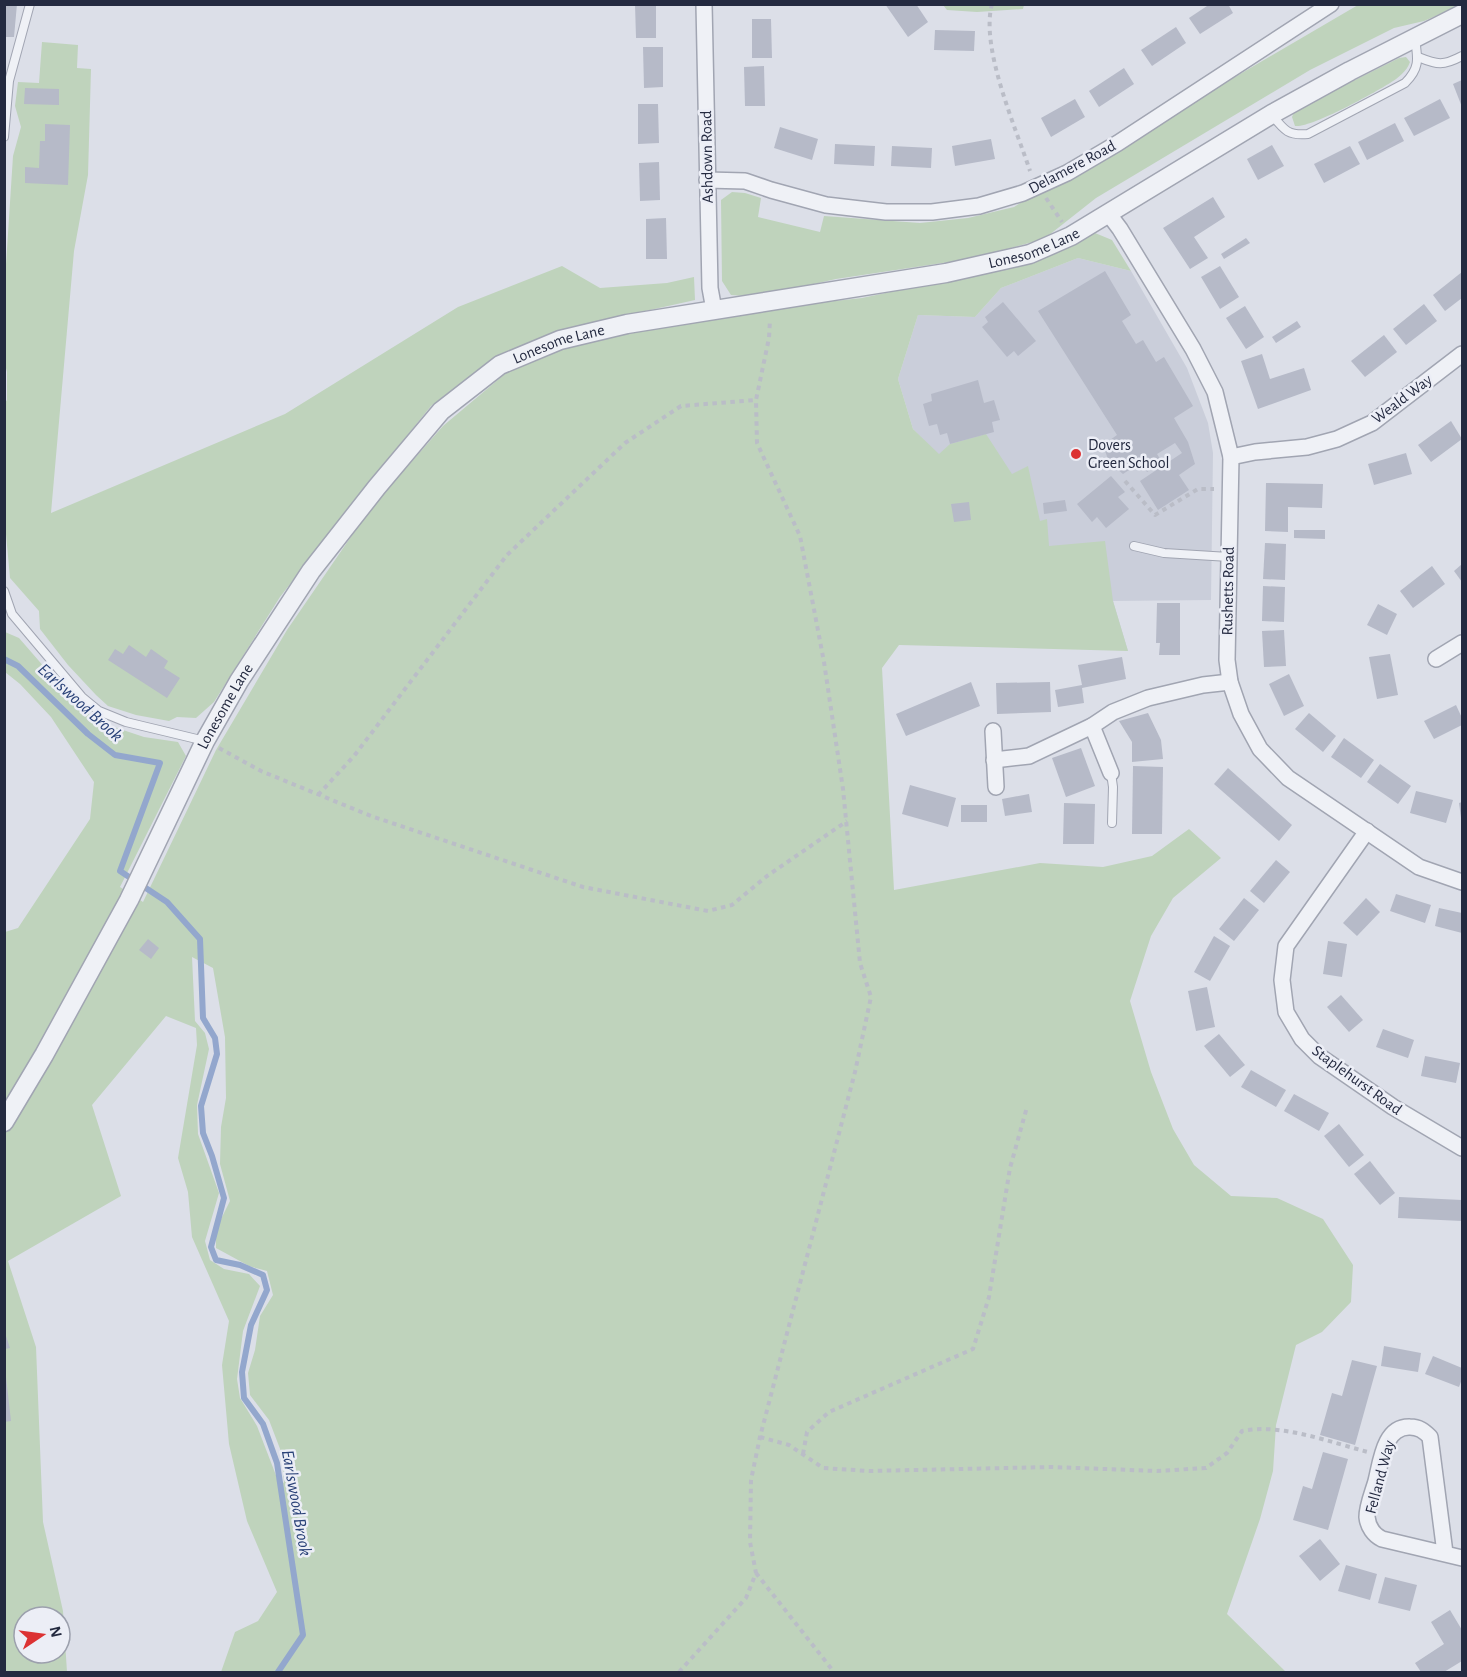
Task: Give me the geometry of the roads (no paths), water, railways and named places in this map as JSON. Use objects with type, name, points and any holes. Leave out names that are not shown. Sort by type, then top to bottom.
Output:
[{"type":"street","name":"Ashdown Road","points":[[704,4],[710,288],[714,310]]},
{"type":"street","name":"Delamere Road","points":[[708,180],[745,181],[826,205],[886,212],[932,212],[979,206],[1038,186],[1067,173],[1118,143],[1331,4]]},
{"type":"street","name":"Lonesome Lane","points":[[4,1122],[44,1055],[129,900],[205,741],[238,681],[311,571],[377,487],[441,411],[500,365],[560,340],[627,324],[946,273],[1030,254],[1071,236],[1272,114],[1462,14]]},
{"type":"street","name":"Rushetts Road","points":[[1108,213],[1193,350],[1215,392],[1231,457],[1227,660],[1230,682],[1241,714],[1260,749],[1288,778],[1419,867],[1462,882]]},
{"type":"street","name":"Weald Way","points":[[1231,457],[1306,447],[1337,439],[1371,423],[1462,354]]},
{"type":"street","points":[[1436,659],[1462,643]]},
{"type":"street","points":[[994,760],[1029,756],[1092,726],[1113,712],[1148,698],[1203,685],[1230,682]]},
{"type":"street","points":[[1092,726],[1110,773]]},
{"type":"street","points":[[993,731],[996,787]]},
{"type":"street","name":"Staplehurst Road","points":[[1367,831],[1286,946],[1282,980],[1286,1012],[1302,1039],[1319,1056],[1393,1107],[1462,1148]]},
{"type":"street","name":"Felland Way","points":[[1445,1553],[1430,1437],[1420,1428],[1401,1428],[1391,1435],[1383,1456],[1369,1507],[1367,1518],[1370,1527],[1382,1539],[1462,1558]]},
{"type":"lane","points":[[4,137],[9,81],[30,4]]},
{"type":"lane","points":[[1272,114],[1285,130],[1296,135],[1308,134],[1406,83],[1415,72],[1418,57],[1415,39]]},
{"type":"lane","points":[[1418,57],[1437,64],[1451,62],[1462,56]]},
{"type":"lane","points":[[1134,546],[1164,553],[1229,557]]},
{"type":"lane","points":[[4,591],[12,614],[82,697],[99,711],[126,722],[205,741]]},
{"type":"lane","points":[[1110,773],[1113,787],[1112,823]]},
{"type":"waterway","name":"Earlswood Brook","points":[[4,659],[18,666],[88,734],[115,755],[160,763],[120,871],[167,902],[200,939],[203,1018],[215,1038],[217,1054],[201,1106],[203,1133],[224,1198],[211,1247],[216,1260],[240,1265],[263,1275],[267,1290],[251,1325],[242,1372],[244,1398],[263,1424],[277,1463],[303,1635],[278,1672]]},
{"type":"place","name":"Dovers Green School","points":[[1076,454]]}]
